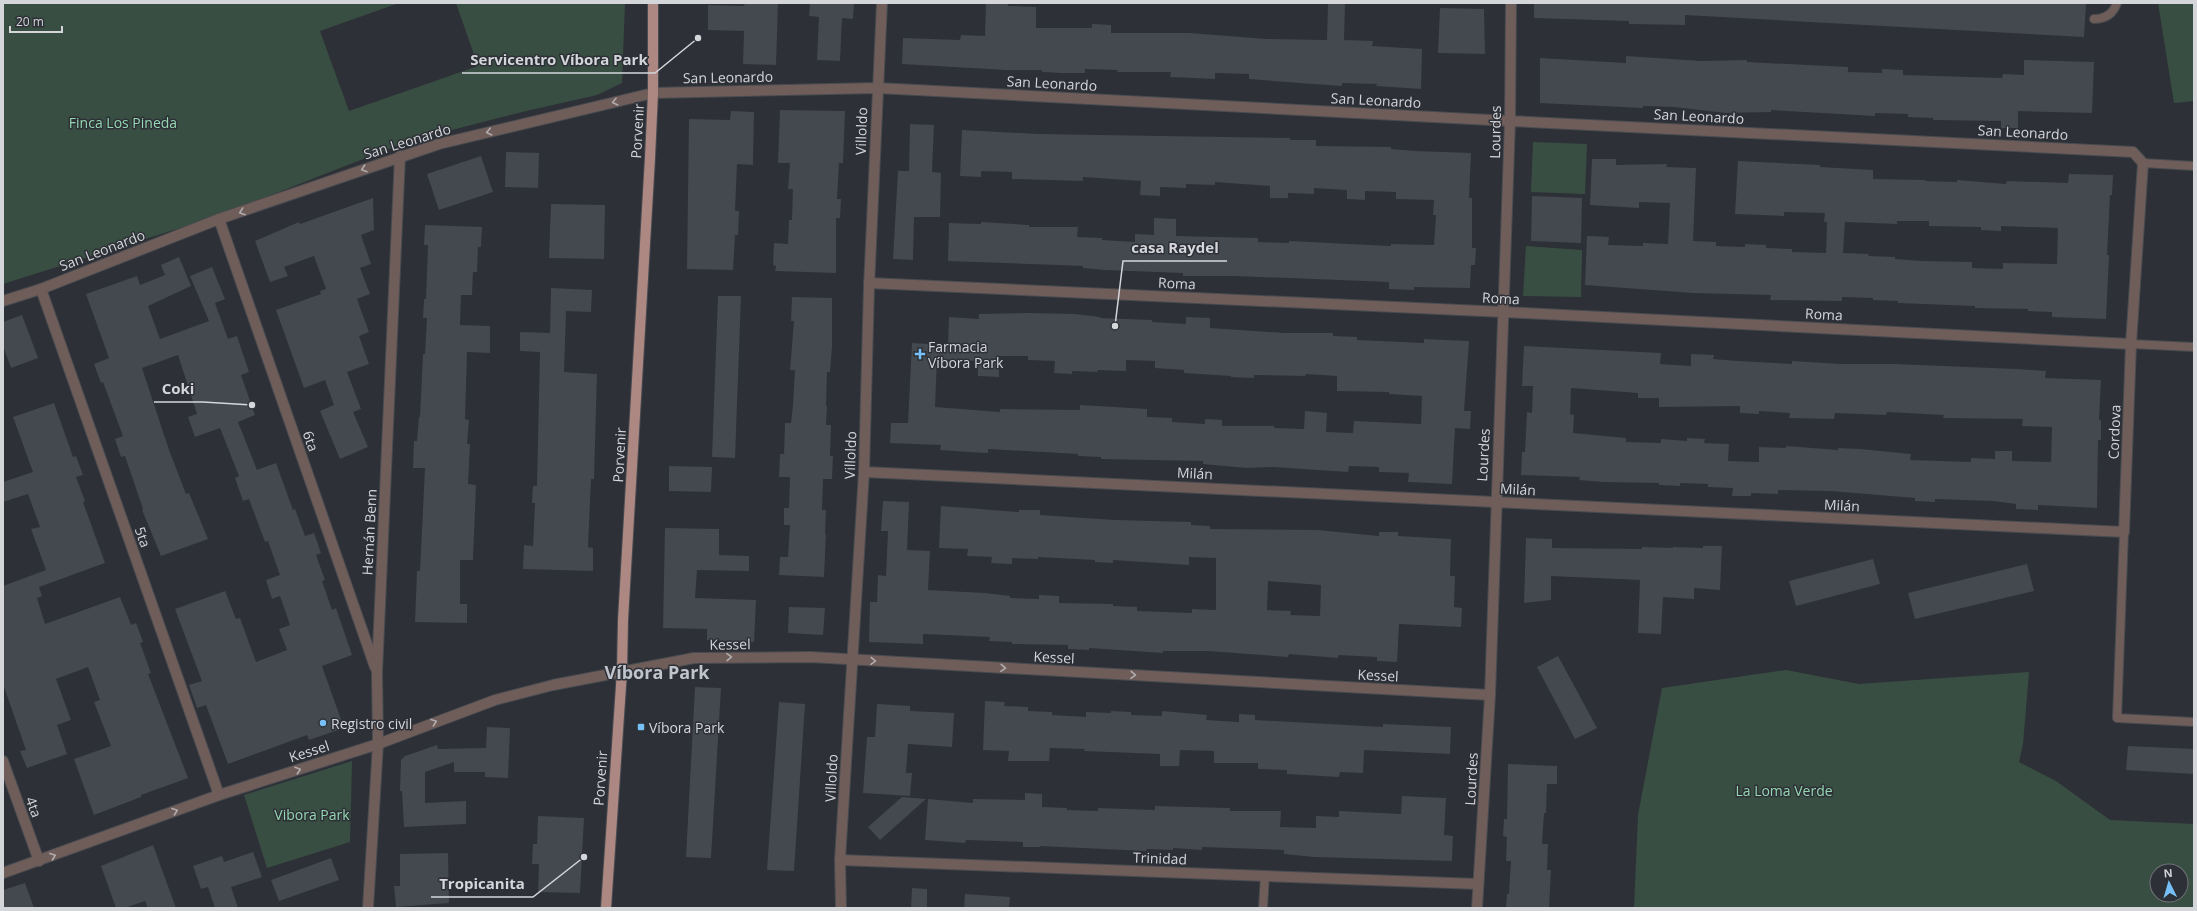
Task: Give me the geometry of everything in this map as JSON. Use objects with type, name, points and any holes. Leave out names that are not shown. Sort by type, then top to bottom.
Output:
[{"type":"main road","name":"Porvenir","points":[[606,908],[622,671],[653,92],[653,3]]},
{"type":"street","name":"Villoldo","points":[[841,908],[840,860],[864,472],[869,283],[882,3]]},
{"type":"street","name":"Lourdes","points":[[1477,908],[1490,696],[1495,502],[1504,312],[1510,121],[1511,3]]},
{"type":"street","name":"San Leonardo","points":[[3,301],[41,289],[219,219],[400,156],[439,144],[653,92],[877,88],[2133,152],[2143,163]]},
{"type":"street","name":"Hernán Benn","points":[[368,908],[378,744],[377,672],[400,156]]},
{"type":"street","name":"Cordova","points":[[2124,532],[2131,344],[2143,163]]},
{"type":"street","name":"6ta","points":[[219,219],[377,672]]},
{"type":"street","name":"Roma","points":[[869,283],[1504,312],[2131,344]]},
{"type":"street","name":"5ta","points":[[41,289],[219,795]]},
{"type":"street","name":"Milán","points":[[864,472],[2124,532]]},
{"type":"street","name":"Kessel","points":[[3,873],[219,795],[378,744],[495,700],[553,685],[694,658],[769,657],[852,660],[1490,696]]},
{"type":"street","name":"4ta","points":[[3,761],[38,861]]},
{"type":"street","name":"Trinidad","points":[[840,860],[1478,884]]},
{"type":"lane","points":[[2094,19],[2102,19],[2114,11],[2117,3]]},
{"type":"lane","points":[[2143,163],[2194,166]]},
{"type":"lane","points":[[2131,344],[2194,347]]},
{"type":"lane","name":"Cordova","points":[[2124,532],[2117,718],[2194,722]]},
{"type":"lane","points":[[1263,908],[1265,875]]},
{"type":"green space","name":"Finca Los Pineda","points":[[3,3],[399,3],[320,31],[349,111],[478,66],[456,3],[625,3],[622,83],[597,95],[522,112],[409,141],[218,216],[3,284]]},
{"type":"green space","points":[[2158,3],[2194,3],[2194,101],[2174,103]]},
{"type":"green space","points":[[1533,142],[1587,144],[1585,194],[1531,192]]},
{"type":"green space","points":[[1526,246],[1582,250],[1581,297],[1523,296]]},
{"type":"green space","name":"La Loma Verde","points":[[1786,670],[1859,684],[2029,672],[2023,744],[2019,762],[2056,781],[2110,820],[2194,824],[2194,908],[1634,908],[1638,815],[1662,688]]},
{"type":"green space","name":"Vibora Park","points":[[352,761],[350,842],[267,868],[244,795]]},
{"type":"building","points":[[745,3],[778,3],[776,65],[743,64],[744,31],[708,30],[708,5],[744,6]]},
{"type":"building","points":[[810,3],[854,3],[853,19],[842,18],[840,61],[817,60],[819,17],[809,16]]},
{"type":"building","points":[[986,3],[1008,3],[1008,6],[1036,7],[1036,28],[1092,28],[1092,24],[1111,25],[1111,33],[1189,33],[1267,39],[1327,40],[1328,3],[1345,3],[1344,40],[1373,41],[1372,46],[1422,49],[1421,89],[1376,86],[1377,84],[1342,83],[1342,86],[1249,79],[1249,74],[1215,73],[1215,79],[1170,77],[1171,72],[1117,72],[1118,70],[1085,69],[1085,73],[1061,73],[1042,72],[1042,70],[1006,70],[902,64],[903,38],[960,40],[961,35],[985,36]]},
{"type":"building","points":[[1534,3],[2086,4],[2084,37],[1685,15],[1685,25],[1629,24],[1629,21],[1534,18]]},
{"type":"building","points":[[1440,8],[1484,9],[1485,54],[1438,53]]},
{"type":"building","points":[[1626,56],[1701,61],[1747,60],[1747,62],[1848,67],[1848,72],[1882,73],[1882,69],[1903,70],[1903,75],[2002,78],[2003,74],[2024,75],[2024,60],[2094,62],[2092,113],[2018,111],[2018,128],[2001,128],[2001,121],[1933,120],[1933,118],[1908,117],[1908,114],[1875,113],[1875,116],[1771,110],[1771,112],[1726,113],[1674,107],[1643,106],[1643,108],[1540,103],[1540,58],[1626,63]]},
{"type":"building","points":[[780,110],[845,111],[843,163],[839,163],[837,199],[841,199],[840,218],[836,218],[836,273],[775,271],[776,266],[773,265],[774,243],[788,244],[789,220],[792,220],[793,189],[788,189],[790,163],[778,163]]},
{"type":"building","points":[[731,111],[754,112],[753,165],[737,164],[735,211],[739,211],[738,235],[735,235],[733,270],[687,269],[689,119],[730,120]]},
{"type":"building","points":[[910,124],[934,125],[932,172],[941,173],[940,217],[914,217],[913,260],[893,259],[898,171],[909,171]]},
{"type":"building","points":[[962,130],[1038,134],[1290,138],[1290,140],[1316,140],[1316,146],[1391,147],[1391,149],[1416,151],[1471,153],[1469,198],[1472,198],[1472,248],[1476,248],[1475,265],[1471,265],[1470,288],[1414,287],[1414,290],[1389,289],[1389,282],[1235,276],[1183,276],[1183,273],[1105,270],[1083,268],[1083,266],[948,261],[949,223],[981,224],[981,222],[1029,225],[1029,227],[1078,227],[1077,237],[1135,242],[1135,234],[1154,235],[1154,218],[1176,219],[1176,236],[1258,238],[1258,242],[1289,243],[1289,241],[1391,246],[1391,244],[1434,245],[1436,215],[1433,215],[1434,200],[1396,199],[1396,192],[1365,191],[1365,200],[1347,199],[1347,190],[1314,188],[1314,194],[1288,193],[1288,198],[1270,198],[1270,186],[1215,182],[1215,185],[1186,184],[1186,188],[1160,187],[1160,196],[1140,195],[1141,181],[1083,177],[1083,181],[1012,179],[1012,172],[981,171],[981,177],[960,176]]},
{"type":"building","points":[[506,152],[539,153],[538,188],[505,187]]},
{"type":"building","points":[[481,156],[493,192],[439,210],[427,174]]},
{"type":"building","points":[[1592,159],[1616,159],[1616,165],[1667,164],[1666,167],[1696,168],[1693,241],[1716,242],[1716,246],[1745,247],[1745,244],[1766,245],[1766,248],[1792,249],[1792,252],[1826,253],[1827,222],[1824,222],[1825,213],[1784,212],[1784,216],[1735,214],[1738,161],[1820,165],[1820,167],[1873,170],[1873,179],[1925,181],[1957,182],[1957,180],[2006,184],[2007,181],[2068,183],[2069,174],[2113,175],[2112,195],[2110,195],[2107,255],[2109,255],[2106,319],[2052,317],[2052,312],[2028,311],[2028,309],[1975,308],[1975,306],[1898,303],[1898,301],[1873,300],[1873,298],[1842,297],[1842,301],[1770,300],[1771,295],[1693,293],[1585,285],[1587,236],[1609,237],[1608,245],[1643,246],[1643,243],[1668,244],[1670,203],[1639,202],[1639,208],[1590,205]],"holes":[[[1897,221],[1929,221],[1929,226],[1981,227],[1981,230],[2001,231],[2001,226],[2058,228],[2057,264],[2003,263],[2003,269],[1972,268],[1972,262],[1921,261],[1895,259],[1895,257],[1868,256],[1869,254],[1843,253],[1845,222],[1897,224]]]},
{"type":"building","points":[[1532,196],[1582,198],[1581,243],[1531,241]]},
{"type":"building","points":[[373,198],[374,230],[361,235],[371,264],[360,268],[370,294],[357,299],[369,332],[359,336],[369,364],[347,372],[361,409],[353,412],[368,447],[340,459],[320,411],[334,405],[325,380],[304,388],[276,310],[321,294],[320,291],[326,289],[314,256],[284,267],[288,276],[270,282],[255,241],[299,222],[300,224]]},
{"type":"building","points":[[551,204],[605,205],[604,259],[549,258]]},
{"type":"building","points":[[425,225],[482,227],[481,247],[478,247],[477,272],[473,272],[472,295],[461,295],[460,325],[490,326],[490,353],[467,352],[465,419],[469,420],[467,444],[470,444],[468,484],[476,485],[473,560],[460,560],[460,604],[467,604],[467,623],[415,622],[417,571],[420,571],[425,468],[413,468],[414,441],[417,441],[420,417],[423,354],[425,354],[427,318],[423,318],[424,299],[426,299],[428,245],[424,245]]},
{"type":"building","points":[[179,257],[191,286],[148,306],[160,339],[209,321],[190,276],[212,267],[225,299],[215,303],[228,339],[237,336],[249,372],[241,375],[255,415],[238,422],[257,470],[276,463],[293,510],[295,509],[305,536],[314,533],[321,553],[316,555],[325,580],[322,581],[332,610],[336,608],[352,655],[322,666],[344,728],[309,740],[307,735],[228,764],[206,705],[197,708],[189,685],[202,681],[175,609],[225,591],[236,619],[240,618],[256,662],[287,650],[279,629],[290,625],[280,596],[272,599],[266,580],[280,575],[268,541],[265,542],[249,499],[243,501],[235,478],[239,476],[220,428],[195,437],[188,417],[197,414],[178,355],[142,368],[169,450],[186,494],[189,493],[208,539],[161,556],[142,510],[143,509],[125,456],[121,457],[115,439],[123,436],[103,382],[101,383],[94,364],[109,358],[86,294],[137,276],[140,285],[165,275],[161,265]]},
{"type":"building","points":[[551,288],[592,290],[591,312],[566,311],[564,372],[597,374],[594,479],[591,479],[588,547],[593,548],[593,571],[523,569],[524,545],[533,546],[535,503],[532,503],[533,486],[537,486],[540,352],[520,351],[520,332],[550,333]]},
{"type":"building","points":[[718,296],[741,296],[735,458],[712,457]]},
{"type":"building","points":[[792,297],[832,298],[832,347],[830,372],[827,372],[826,425],[831,425],[830,456],[833,456],[832,479],[823,479],[822,510],[826,510],[824,577],[779,575],[780,557],[788,557],[790,525],[784,525],[784,508],[789,508],[790,477],[779,477],[780,454],[784,454],[785,423],[791,423],[793,405],[795,370],[790,370],[794,321],[791,321]]},
{"type":"building","points":[[979,314],[1075,314],[1100,318],[1152,320],[1152,322],[1186,324],[1186,317],[1210,318],[1210,328],[1285,333],[1333,333],[1333,336],[1357,337],[1357,340],[1424,343],[1424,339],[1469,341],[1464,411],[1471,411],[1470,429],[1455,428],[1452,484],[1408,482],[1409,473],[1379,472],[1379,467],[1349,466],[1348,472],[1273,467],[1247,468],[1203,464],[1203,461],[1101,459],[1101,457],[1078,456],[1078,454],[988,449],[988,453],[968,452],[940,450],[941,445],[890,443],[891,423],[908,423],[912,343],[948,345],[949,317],[979,319]],"holes":[[[999,356],[1028,356],[1028,360],[1055,361],[1054,373],[1072,374],[1072,371],[1097,372],[1098,370],[1126,371],[1126,360],[1155,361],[1155,368],[1184,370],[1184,373],[1231,377],[1254,378],[1254,375],[1305,376],[1306,374],[1337,376],[1337,391],[1389,392],[1389,394],[1422,396],[1421,424],[1354,421],[1353,433],[1326,432],[1327,413],[1305,411],[1304,429],[1274,428],[1274,426],[1222,426],[1222,420],[1205,419],[1205,424],[1172,422],[1172,418],[1147,417],[1147,409],[1098,406],[1080,405],[1080,410],[1000,409],[1000,412],[935,407],[937,359],[978,361],[978,376],[999,377]]]},
{"type":"building","points":[[22,315],[38,358],[11,368],[3,346],[3,322]]},
{"type":"building","points":[[1524,346],[1661,353],[1660,364],[1691,366],[1691,354],[1714,355],[1713,359],[1792,364],[1792,361],[1841,364],[1895,364],[2017,369],[2046,371],[2045,378],[2101,380],[2099,420],[2101,420],[2101,440],[2098,440],[2097,508],[2038,505],[2038,510],[2016,509],[2016,504],[1993,501],[1935,499],[1935,502],[1915,501],[1915,498],[1830,491],[1778,490],[1778,494],[1751,493],[1751,496],[1732,496],[1733,488],[1708,487],[1708,484],[1680,483],[1680,486],[1659,485],[1659,483],[1579,480],[1580,477],[1521,475],[1522,452],[1525,452],[1527,412],[1532,413],[1533,386],[1522,386]],"holes":[[[1571,388],[1638,393],[1638,398],[1659,398],[1659,407],[1740,406],[1740,413],[1759,414],[1759,411],[1790,413],[1789,418],[1834,419],[1835,413],[1886,415],[1887,412],[1944,415],[1943,418],[2023,419],[2022,426],[2052,427],[2051,462],[2012,461],[2012,451],[1995,451],[1995,459],[1971,458],[1971,462],[1910,460],[1911,454],[1860,449],[1838,448],[1838,450],[1786,446],[1786,448],[1759,447],[1759,462],[1728,461],[1729,444],[1704,443],[1705,439],[1687,438],[1687,441],[1661,439],[1661,443],[1626,442],[1626,438],[1573,433],[1574,415],[1570,414]]]},
{"type":"building","points":[[54,403],[73,457],[76,456],[83,475],[76,477],[85,501],[83,502],[105,563],[39,587],[42,596],[37,598],[45,624],[120,597],[131,625],[136,623],[143,642],[140,643],[151,673],[148,674],[188,778],[141,795],[141,797],[94,815],[74,759],[111,746],[94,702],[100,700],[88,667],[56,679],[71,720],[57,725],[67,754],[27,768],[20,751],[26,750],[3,684],[3,586],[46,570],[31,529],[40,527],[28,494],[3,502],[3,482],[33,472],[13,417]]},
{"type":"building","points":[[669,466],[712,467],[711,492],[669,491]]},
{"type":"building","points":[[883,501],[909,502],[907,550],[930,551],[928,590],[985,593],[1010,596],[1010,598],[1039,599],[1039,595],[1059,596],[1059,603],[1113,604],[1113,606],[1137,607],[1137,611],[1192,613],[1192,609],[1216,610],[1216,558],[1189,557],[1189,565],[1113,560],[1113,563],[1095,562],[1095,560],[1038,557],[1038,559],[1012,558],[1012,564],[991,563],[992,557],[967,556],[968,549],[939,548],[941,506],[1019,512],[1019,510],[1040,510],[1040,515],[1115,520],[1191,522],[1191,525],[1210,526],[1210,529],[1317,530],[1379,536],[1379,532],[1398,532],[1398,536],[1451,539],[1450,576],[1455,576],[1454,607],[1462,608],[1461,627],[1399,624],[1397,662],[1377,661],[1377,657],[1338,655],[1338,658],[1289,654],[1288,657],[1208,651],[1163,651],[1163,653],[1089,648],[1089,650],[1068,649],[1068,645],[1012,644],[1012,642],[989,641],[990,637],[923,634],[923,644],[869,642],[870,602],[877,602],[878,575],[886,576],[888,531],[881,531]],"holes":[[[1268,581],[1321,585],[1320,616],[1290,615],[1291,611],[1267,610]]]},
{"type":"building","points":[[665,528],[719,529],[719,555],[749,556],[749,571],[697,570],[695,598],[756,600],[754,642],[707,640],[707,629],[663,628]]},
{"type":"building","points":[[1526,538],[1552,539],[1552,548],[1642,549],[1642,547],[1703,548],[1703,546],[1722,546],[1720,590],[1694,588],[1694,599],[1663,597],[1661,634],[1638,633],[1640,580],[1551,576],[1551,600],[1524,603]]},
{"type":"building","points":[[1873,559],[1880,584],[1796,606],[1789,581]]},
{"type":"building","points":[[2027,564],[2034,591],[1915,619],[1908,593]]},
{"type":"building","points":[[789,607],[825,608],[823,635],[788,633]]},
{"type":"building","points":[[1558,656],[1597,728],[1575,739],[1537,667]]},
{"type":"building","points":[[695,687],[721,688],[711,858],[686,857]]},
{"type":"building","points":[[985,701],[1005,702],[1004,706],[1028,707],[1028,711],[1052,712],[1052,715],[1086,717],[1086,712],[1111,713],[1111,711],[1131,712],[1131,715],[1162,716],[1162,711],[1207,715],[1206,720],[1239,722],[1239,714],[1255,715],[1255,720],[1383,727],[1383,724],[1451,727],[1450,754],[1364,750],[1363,773],[1340,772],[1339,777],[1287,774],[1287,770],[1258,769],[1258,763],[1214,763],[1214,751],[1180,750],[1179,766],[1160,766],[1160,754],[1084,751],[1085,749],[1050,748],[1049,761],[1008,761],[1009,751],[983,750]]},
{"type":"building","points":[[779,702],[805,704],[794,871],[767,870]]},
{"type":"building","points":[[877,704],[910,706],[910,711],[954,713],[952,747],[908,744],[906,773],[912,773],[910,796],[863,793],[867,737],[875,737]]},
{"type":"building","points":[[487,727],[510,728],[508,778],[485,777],[485,772],[454,772],[454,762],[425,772],[425,803],[466,801],[466,824],[404,827],[402,791],[400,791],[401,760],[405,756],[437,745],[438,749],[486,748]]},
{"type":"building","points":[[2128,746],[2194,749],[2194,774],[2126,770]]},
{"type":"building","points":[[1508,764],[1557,766],[1557,784],[1547,784],[1546,813],[1544,813],[1542,844],[1548,844],[1547,870],[1551,870],[1549,908],[1506,908],[1507,894],[1509,894],[1511,861],[1506,861],[1507,837],[1503,836],[1504,819],[1507,819]]},
{"type":"building","points":[[1025,793],[1042,794],[1042,807],[1067,808],[1067,810],[1098,811],[1098,808],[1155,810],[1155,806],[1230,808],[1230,811],[1281,811],[1280,827],[1316,828],[1316,816],[1339,817],[1339,811],[1401,814],[1402,796],[1446,798],[1444,835],[1453,836],[1452,861],[1314,857],[1284,854],[1284,850],[1202,847],[1202,850],[1173,848],[1173,850],[1147,849],[1146,851],[1040,846],[1023,847],[1023,842],[966,840],[965,843],[925,840],[928,799],[973,803],[973,799],[1025,800]]},
{"type":"building","points":[[902,797],[926,799],[880,840],[868,827]]},
{"type":"building","points":[[538,816],[584,818],[580,893],[538,892],[539,864],[532,864],[533,844],[537,844]]},
{"type":"building","points":[[153,845],[176,908],[148,908],[145,901],[124,908],[116,908],[101,866]]},
{"type":"building","points":[[253,852],[262,877],[231,887],[238,908],[215,908],[208,887],[201,889],[193,866],[222,856],[224,862]]},
{"type":"building","points":[[448,853],[449,903],[396,907],[394,886],[400,886],[400,854]]},
{"type":"building","points":[[331,858],[339,880],[279,901],[271,880]]},
{"type":"building","points":[[25,883],[34,908],[3,908],[3,890]]},
{"type":"building","points":[[912,888],[927,889],[927,908],[911,908]]},
{"type":"building","points":[[965,894],[1010,897],[1009,908],[964,908]]},
{"type":"place","name":"Servicentro Víbora Park","points":[[698,38]]},
{"type":"place","name":"casa Raydel","points":[[1115,326]]},
{"type":"place","name":"Farmacia Víbora Park","points":[[920,354]]},
{"type":"place","name":"Coki","points":[[252,405]]},
{"type":"place","name":"Registro civil","points":[[323,723]]},
{"type":"place","name":"Víbora Park","points":[[641,727]]},
{"type":"place","name":"Tropicanita","points":[[584,857]]},
{"type":"district","name":"Víbora Park","points":[[657,672]]}]
